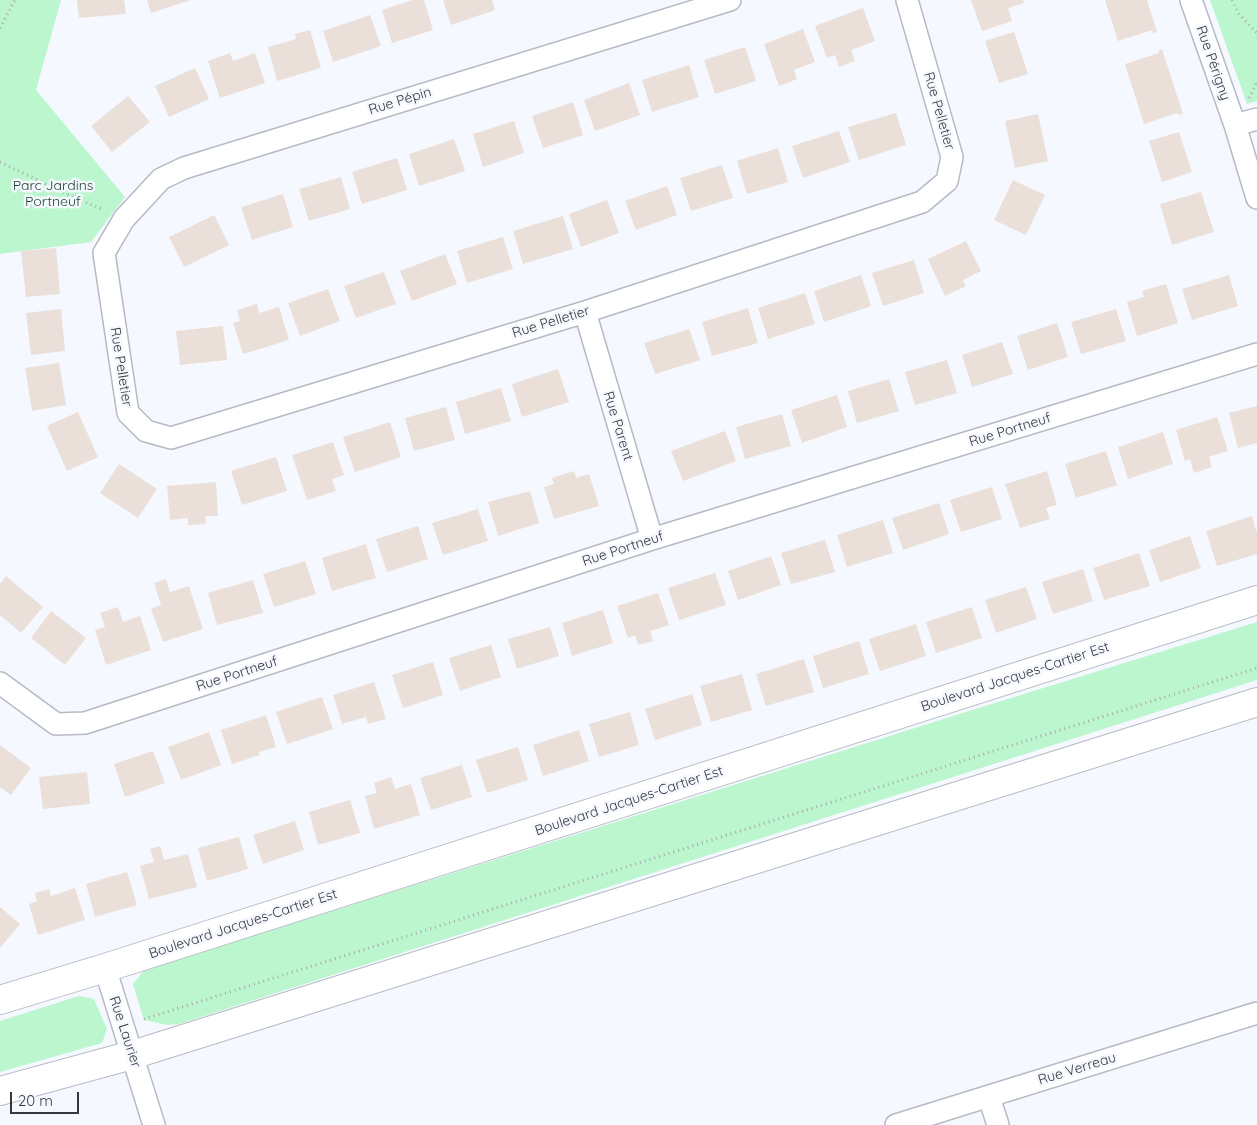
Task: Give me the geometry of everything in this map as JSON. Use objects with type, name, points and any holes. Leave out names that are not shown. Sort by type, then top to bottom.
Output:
[{"type":"main road","name":"Boulevard Jacques-Cartier Est","points":[[0,1000],[1257,600]]},
{"type":"main road","points":[[0,1091],[132,1054],[1257,702]]},
{"type":"street","name":"Rue Pépin","points":[[104,253],[124,219],[161,179],[184,168],[730,0]]},
{"type":"street","name":"Rue Pelletier","points":[[104,253],[128,413],[146,432],[171,438],[585,312],[922,202],[947,181],[952,157],[907,0]]},
{"type":"street","name":"Rue Périgny","points":[[1191,0],[1235,125]]},
{"type":"street","points":[[1257,119],[1235,125],[1257,198]]},
{"type":"street","name":"Rue Parent","points":[[585,312],[652,539]]},
{"type":"street","name":"Rue Portneuf","points":[[0,683],[56,724],[85,723],[652,539],[1257,354]]},
{"type":"street","name":"Rue Laurier","points":[[105,968],[154,1125]]},
{"type":"street","name":"Rue Verreau","points":[[896,1125],[1257,1013]]},
{"type":"street","points":[[989,1097],[998,1125]]},
{"type":"path","points":[[0,28],[15,0]]},
{"type":"path","points":[[1232,0],[1238,13],[1257,33]]},
{"type":"path","points":[[0,162],[66,194],[124,219]]},
{"type":"path","points":[[123,1026],[1257,668]]},
{"type":"green space","name":"Parc Jardins Portneuf","points":[[0,0],[61,0],[36,90],[125,197],[91,242],[0,254]]},
{"type":"green space","points":[[1210,0],[1257,0],[1257,101],[1247,104]]},
{"type":"green space","points":[[1257,622],[1257,680],[179,1024],[167,1025],[144,1020],[133,984],[144,970]]},
{"type":"green space","points":[[79,996],[94,999],[107,1029],[102,1043],[0,1072],[0,1021]]},
{"type":"building","points":[[77,0],[124,0],[126,14],[79,18]]},
{"type":"building","points":[[147,0],[191,0],[151,13]]},
{"type":"building","points":[[413,0],[424,0],[433,30],[392,43],[382,10]]},
{"type":"building","points":[[443,0],[492,0],[495,10],[451,25]]},
{"type":"building","points":[[971,0],[1023,0],[1024,3],[1008,8],[1012,21],[982,31]]},
{"type":"building","points":[[1105,0],[1147,0],[1157,32],[1153,33],[1152,30],[1118,41]]},
{"type":"building","points":[[863,8],[875,41],[851,50],[855,61],[839,67],[835,55],[827,58],[815,26]]},
{"type":"building","points":[[370,15],[381,46],[333,62],[323,31]]},
{"type":"building","points":[[803,29],[815,62],[794,70],[797,79],[779,86],[764,44]]},
{"type":"building","points":[[310,30],[321,68],[277,81],[268,47],[296,39],[295,34]]},
{"type":"building","points":[[1014,32],[1028,74],[999,83],[985,41]]},
{"type":"building","points":[[745,47],[756,81],[715,94],[704,60]]},
{"type":"building","points":[[1162,49],[1183,114],[1179,115],[1178,113],[1144,124],[1125,64],[1159,53],[1158,51]]},
{"type":"building","points":[[230,53],[233,61],[255,53],[265,83],[220,98],[208,61]]},
{"type":"building","points":[[689,65],[699,97],[652,112],[642,80]]},
{"type":"building","points":[[195,68],[209,99],[169,117],[155,86]]},
{"type":"building","points":[[629,83],[640,115],[595,131],[584,100]]},
{"type":"building","points":[[128,96],[150,122],[112,152],[91,126]]},
{"type":"building","points":[[573,102],[583,135],[543,148],[532,116]]},
{"type":"building","points":[[896,113],[906,145],[859,160],[848,127]]},
{"type":"building","points":[[1038,114],[1048,161],[1015,168],[1005,121]]},
{"type":"building","points":[[514,121],[524,153],[483,167],[473,134]]},
{"type":"building","points":[[839,131],[850,162],[803,178],[792,146]]},
{"type":"building","points":[[1179,132],[1192,172],[1162,182],[1149,141]]},
{"type":"building","points":[[454,139],[465,171],[419,186],[409,154]]},
{"type":"building","points":[[778,148],[788,182],[747,194],[737,161]]},
{"type":"building","points":[[397,158],[407,190],[362,204],[352,172]]},
{"type":"building","points":[[722,165],[733,198],[691,211],[680,178]]},
{"type":"building","points":[[341,177],[350,209],[309,221],[299,189]]},
{"type":"building","points":[[1013,180],[1045,195],[1026,235],[994,220]]},
{"type":"building","points":[[667,186],[677,215],[636,230],[625,201]]},
{"type":"building","points":[[1201,192],[1214,232],[1172,245],[1160,204]]},
{"type":"building","points":[[283,194],[293,227],[252,240],[241,207]]},
{"type":"building","points":[[607,200],[619,233],[581,247],[569,214]]},
{"type":"building","points":[[214,215],[229,245],[184,267],[169,237]]},
{"type":"building","points":[[563,216],[573,249],[523,264],[513,231]]},
{"type":"building","points":[[503,237],[513,269],[467,283],[457,251]]},
{"type":"building","points":[[966,241],[981,271],[963,280],[966,286],[945,296],[928,259]]},
{"type":"building","points":[[56,248],[60,294],[26,297],[21,251]]},
{"type":"building","points":[[445,254],[457,284],[412,301],[400,271]]},
{"type":"building","points":[[914,260],[924,293],[883,306],[872,273]]},
{"type":"building","points":[[384,272],[396,304],[356,318],[344,286]]},
{"type":"building","points":[[861,275],[871,306],[824,322],[814,291]]},
{"type":"building","points":[[1229,275],[1238,306],[1192,320],[1182,289]]},
{"type":"building","points":[[1166,284],[1178,323],[1137,336],[1127,302],[1144,297],[1142,291]]},
{"type":"building","points":[[328,289],[340,321],[300,336],[288,303]]},
{"type":"building","points":[[805,293],[815,324],[768,339],[758,308]]},
{"type":"building","points":[[257,304],[259,313],[279,307],[289,340],[243,354],[233,323],[240,321],[237,310]]},
{"type":"building","points":[[748,308],[758,343],[712,356],[702,322]]},
{"type":"building","points":[[61,309],[65,351],[31,355],[26,313]]},
{"type":"building","points":[[1116,309],[1126,341],[1081,354],[1071,322]]},
{"type":"building","points":[[1057,323],[1068,357],[1028,370],[1017,336]]},
{"type":"building","points":[[223,326],[227,360],[180,365],[176,331]]},
{"type":"building","points":[[689,329],[700,360],[655,374],[644,343]]},
{"type":"building","points":[[1002,342],[1013,374],[972,387],[962,355]]},
{"type":"building","points":[[947,360],[957,393],[915,405],[905,372]]},
{"type":"building","points":[[59,363],[66,405],[32,411],[25,368]]},
{"type":"building","points":[[558,369],[569,402],[522,417],[512,384]]},
{"type":"building","points":[[889,379],[899,411],[857,423],[848,391]]},
{"type":"building","points":[[501,388],[511,421],[465,434],[456,402]]},
{"type":"building","points":[[837,395],[847,427],[802,443],[791,410]]},
{"type":"building","points":[[1257,406],[1257,443],[1238,448],[1229,413]]},
{"type":"building","points":[[446,407],[455,440],[414,451],[405,418]]},
{"type":"building","points":[[78,412],[98,457],[67,471],[47,426]]},
{"type":"building","points":[[782,414],[791,446],[745,459],[736,427]]},
{"type":"building","points":[[1217,417],[1228,451],[1209,457],[1212,467],[1194,473],[1190,459],[1185,461],[1176,430]]},
{"type":"building","points":[[390,422],[401,457],[355,472],[343,437]]},
{"type":"building","points":[[725,431],[736,461],[683,481],[671,451]]},
{"type":"building","points":[[1163,432],[1173,464],[1128,479],[1118,447]]},
{"type":"building","points":[[333,442],[344,475],[332,479],[336,491],[307,500],[292,455]]},
{"type":"building","points":[[1106,451],[1117,485],[1076,498],[1065,464]]},
{"type":"building","points":[[276,457],[287,491],[242,505],[231,471]]},
{"type":"building","points":[[119,464],[157,489],[138,518],[100,493]]},
{"type":"building","points":[[574,471],[576,478],[589,474],[599,506],[554,519],[544,487],[554,484],[552,478]]},
{"type":"building","points":[[1047,471],[1057,505],[1046,508],[1050,519],[1020,528],[1005,484]]},
{"type":"building","points":[[216,482],[218,516],[205,516],[206,524],[188,525],[188,518],[170,520],[167,486]]},
{"type":"building","points":[[992,487],[1002,519],[961,532],[950,500]]},
{"type":"building","points":[[530,491],[539,523],[498,536],[488,502]]},
{"type":"building","points":[[939,503],[949,534],[903,550],[892,518]]},
{"type":"building","points":[[478,509],[488,541],[443,555],[432,523]]},
{"type":"building","points":[[1252,516],[1257,533],[1257,554],[1217,566],[1206,531]]},
{"type":"building","points":[[883,520],[893,553],[847,567],[837,535]]},
{"type":"building","points":[[418,526],[428,559],[387,572],[376,539]]},
{"type":"building","points":[[1190,536],[1201,568],[1160,582],[1149,550]]},
{"type":"building","points":[[825,540],[835,572],[791,584],[781,553]]},
{"type":"building","points":[[366,544],[376,578],[332,591],[322,558]]},
{"type":"building","points":[[1139,553],[1150,586],[1104,600],[1093,568]]},
{"type":"building","points":[[771,556],[781,585],[738,600],[728,571]]},
{"type":"building","points":[[305,561],[316,594],[274,607],[263,574]]},
{"type":"building","points":[[1083,569],[1093,601],[1053,614],[1042,582]]},
{"type":"building","points":[[715,573],[726,605],[679,620],[668,588]]},
{"type":"building","points":[[6,576],[43,607],[21,633],[0,615],[0,584]]},
{"type":"building","points":[[166,579],[170,592],[189,586],[203,629],[163,642],[151,609],[161,605],[154,583]]},
{"type":"building","points":[[253,580],[263,613],[217,625],[208,593]]},
{"type":"building","points":[[1026,587],[1037,619],[996,633],[985,600]]},
{"type":"building","points":[[658,593],[669,625],[650,631],[653,641],[638,645],[635,635],[628,638],[617,606]]},
{"type":"building","points":[[118,607],[123,622],[140,616],[151,650],[106,665],[95,630],[105,627],[100,613]]},
{"type":"building","points":[[972,607],[982,638],[936,653],[926,622]]},
{"type":"building","points":[[603,610],[613,643],[572,656],[562,623]]},
{"type":"building","points":[[51,611],[86,638],[65,665],[31,638]]},
{"type":"building","points":[[916,624],[926,656],[880,671],[869,639]]},
{"type":"building","points":[[550,627],[559,656],[517,669],[508,639]]},
{"type":"building","points":[[859,641],[869,674],[823,688],[813,656]]},
{"type":"building","points":[[491,645],[501,677],[460,691],[449,658]]},
{"type":"building","points":[[804,659],[814,692],[766,706],[756,674]]},
{"type":"building","points":[[433,662],[443,695],[403,708],[392,675]]},
{"type":"building","points":[[742,674],[752,710],[711,722],[700,686]]},
{"type":"building","points":[[374,682],[386,719],[368,724],[366,717],[342,724],[333,695]]},
{"type":"building","points":[[692,694],[702,725],[655,740],[645,709]]},
{"type":"building","points":[[322,697],[333,729],[287,744],[276,712]]},
{"type":"building","points":[[630,712],[639,745],[599,757],[589,724]]},
{"type":"building","points":[[266,715],[276,747],[259,752],[260,755],[232,764],[221,730]]},
{"type":"building","points":[[579,730],[589,761],[543,776],[533,745]]},
{"type":"building","points":[[209,732],[221,765],[181,780],[168,747]]},
{"type":"building","points":[[0,745],[31,768],[11,795],[0,787]]},
{"type":"building","points":[[518,747],[528,780],[487,793],[476,760]]},
{"type":"building","points":[[153,751],[165,783],[125,797],[114,764]]},
{"type":"building","points":[[462,765],[472,797],[431,810],[420,778]]},
{"type":"building","points":[[87,772],[90,804],[43,809],[39,777]]},
{"type":"building","points":[[391,777],[395,789],[411,784],[420,815],[374,829],[365,796],[377,793],[374,783]]},
{"type":"building","points":[[350,800],[360,833],[318,845],[309,812]]},
{"type":"building","points":[[295,821],[304,850],[263,864],[253,835]]},
{"type":"building","points":[[239,837],[248,869],[207,881],[198,848]]},
{"type":"building","points":[[160,846],[164,860],[188,854],[197,887],[149,899],[140,866],[154,862],[150,849]]},
{"type":"building","points":[[127,872],[137,905],[95,917],[86,884]]},
{"type":"building","points":[[75,888],[85,920],[38,935],[29,904],[37,901],[35,893],[49,889],[51,896]]},
{"type":"building","points":[[0,907],[20,924],[0,948]]}]
